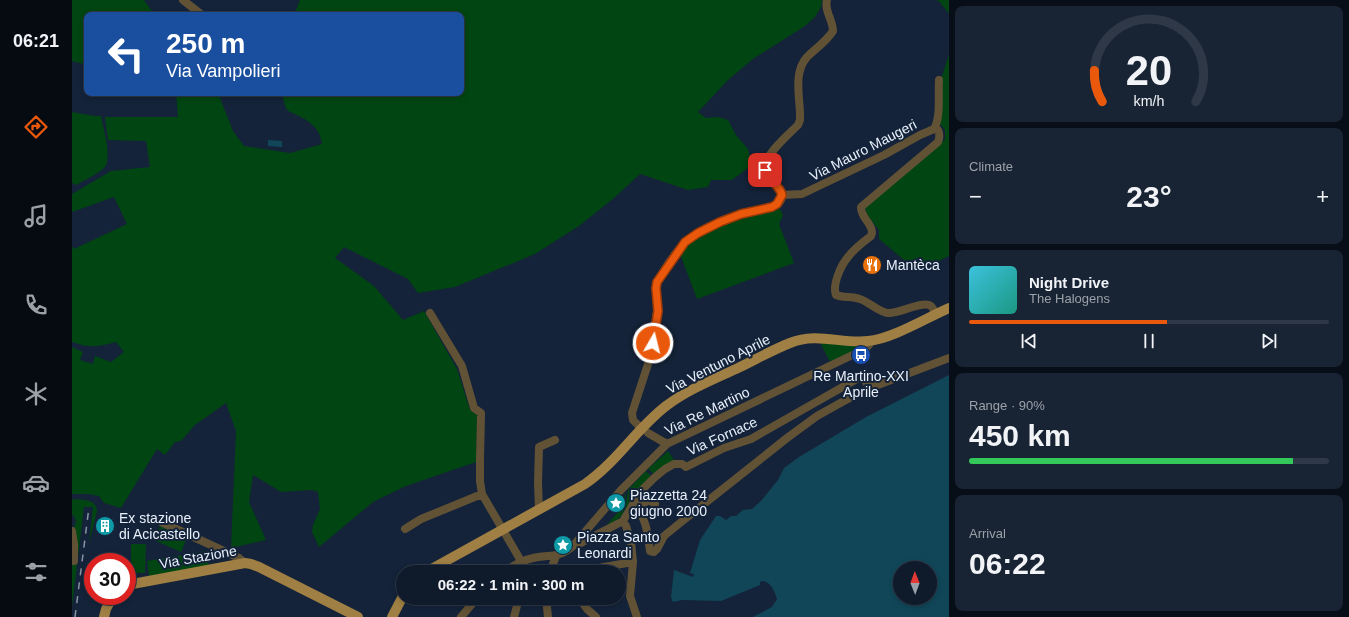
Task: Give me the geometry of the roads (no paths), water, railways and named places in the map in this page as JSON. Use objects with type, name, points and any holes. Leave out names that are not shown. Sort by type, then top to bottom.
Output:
[{"type":"main road","name":"Via Ventuno Aprile","points":[[442,565],[597,476],[645,431],[666,407],[680,397],[789,343],[817,338],[851,342],[870,341],[893,334],[949,308]]},
{"type":"main road","name":"Via Stazione","points":[[136,583],[245,563],[259,567],[358,617]]},
{"type":"main road","points":[[104,617],[108,605]]},
{"type":"main road","points":[[392,617],[398,605]]},
{"type":"street","points":[[183,0],[198,12]]},
{"type":"street","points":[[667,444],[645,431],[633,420],[632,413],[650,358],[658,311],[656,288],[657,282],[685,242],[698,233],[741,214],[772,207],[777,204],[782,195],[780,190],[767,175],[765,166],[769,156],[798,125],[800,120],[799,81],[802,66],[813,51],[822,45],[833,31],[831,19],[826,9],[827,0]]},
{"type":"street","points":[[934,129],[937,124],[938,116],[939,80]]},
{"type":"street","name":"Via Mauro Maugeri","points":[[782,195],[802,194],[884,156],[934,129],[938,130],[940,133],[938,142],[862,207],[861,212],[873,233],[846,258],[837,278],[834,290],[836,295],[861,299],[885,313],[897,312],[926,304],[932,307],[936,314]]},
{"type":"street","points":[[430,313],[462,366],[474,408],[481,413],[480,467],[482,494],[521,561]]},
{"type":"street","name":"Via Re Martino","points":[[556,556],[572,547],[621,490],[667,444],[865,349],[869,345],[870,341]]},
{"type":"street","points":[[655,504],[649,500],[635,506],[647,528],[650,551],[654,552],[664,536],[787,438],[817,416],[870,388],[949,358]]},
{"type":"street","name":"Via Fornace","points":[[623,521],[635,506],[641,491],[654,478],[674,464],[682,464],[686,466],[724,448],[751,440],[862,376],[870,388]]},
{"type":"street","points":[[810,405],[817,416]]},
{"type":"street","points":[[539,510],[539,447],[555,440]]},
{"type":"street","points":[[405,529],[421,519],[482,494]]},
{"type":"street","points":[[160,521],[239,558],[245,563]]},
{"type":"street","points":[[572,547],[623,521],[631,542],[633,562],[630,596],[637,617]]},
{"type":"street","points":[[72,531],[74,561]]},
{"type":"street","points":[[515,565],[521,561],[533,558],[556,556],[553,565]]},
{"type":"street","points":[[618,565],[633,562]]},
{"type":"street","points":[[461,617],[469,605]]},
{"type":"street","points":[[514,617],[517,605]]},
{"type":"street","points":[[547,605],[548,617]]},
{"type":"street","points":[[584,605],[596,617]]},
{"type":"water","points":[[268,140],[282,141],[282,147],[268,146]]},
{"type":"water","points":[[949,375],[949,617],[753,617],[772,607],[777,599],[771,585],[763,581],[760,582],[760,585],[721,601],[682,600],[673,602],[671,597],[674,570],[693,577],[694,574],[690,573],[700,540],[716,516],[720,516],[726,520],[731,516],[736,516],[743,510],[752,509],[761,501],[778,480],[784,468],[799,457],[866,417]]},
{"type":"railway","points":[[75,617],[89,507]]},
{"type":"place","name":"Mantèca","points":[[872,265]]},
{"type":"place","name":"Re Martino-XXI Aprile","points":[[861,355]]},
{"type":"place","name":"Piazzetta 24 giugno 2000","points":[[616,503]]},
{"type":"place","name":"Ex stazione di Acicastello","points":[[105,526]]},
{"type":"place","name":"Piazza Santo Leonardi","points":[[563,545]]}]
